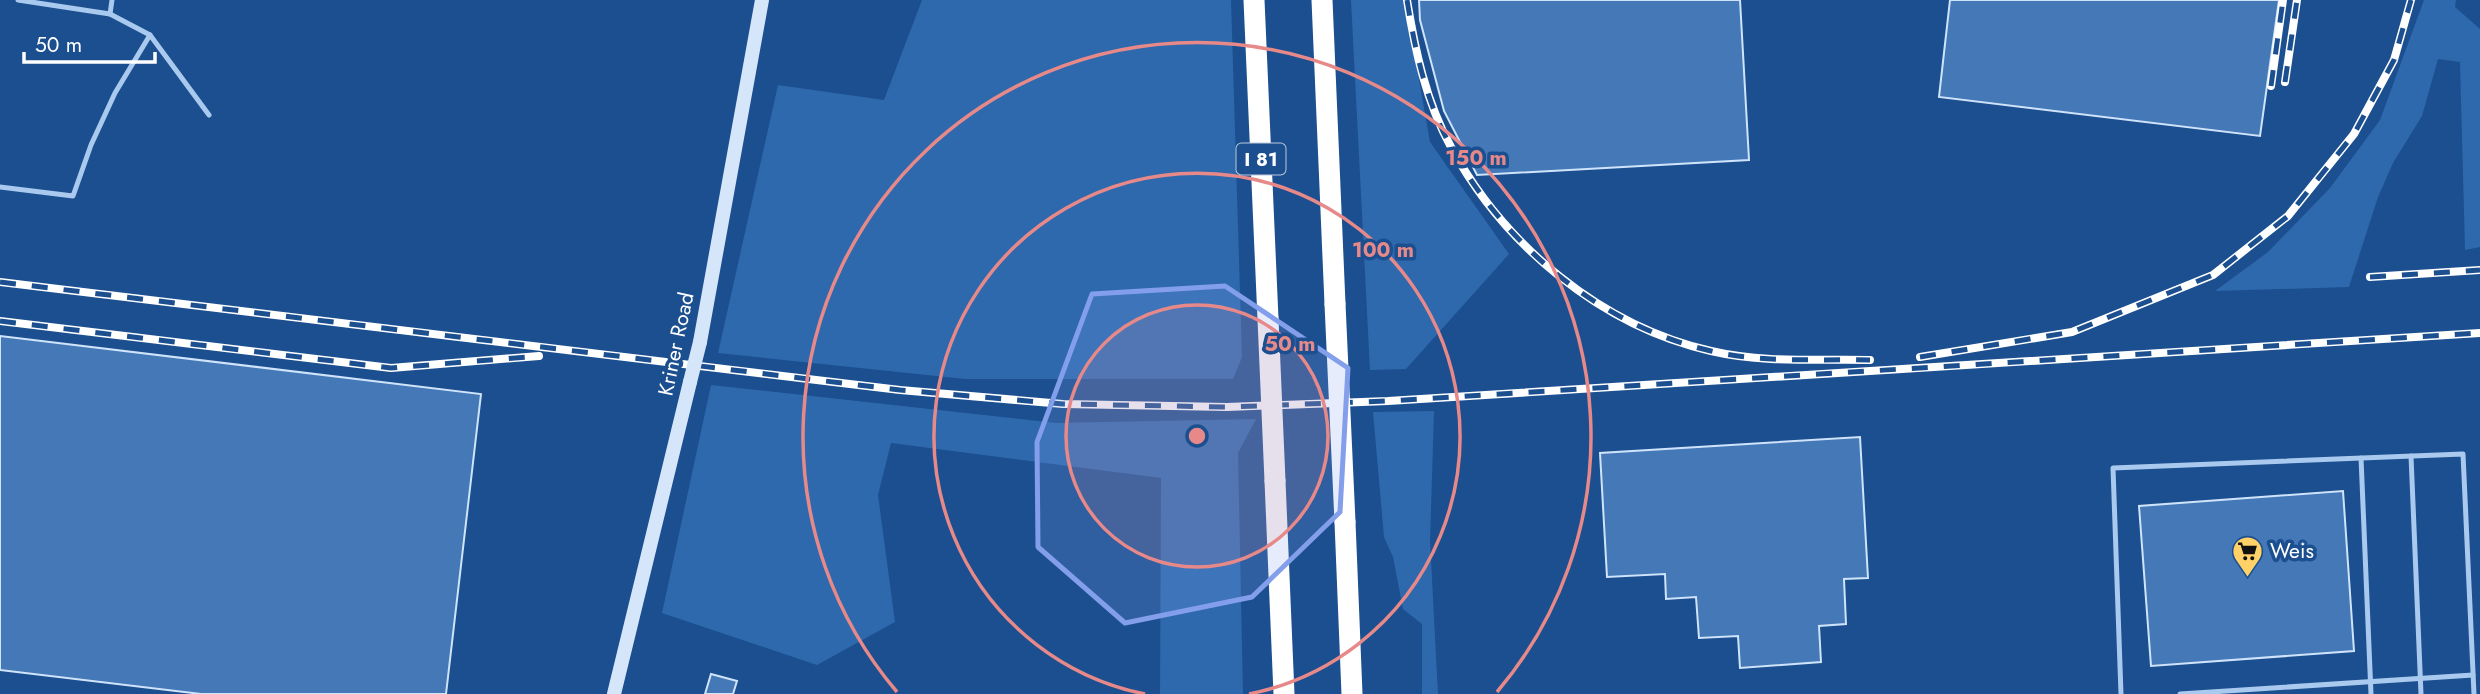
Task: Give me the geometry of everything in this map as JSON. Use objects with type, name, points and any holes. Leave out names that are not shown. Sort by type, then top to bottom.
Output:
[{"type":"highway","name":"I 81","points":[[1254,0],[1284,694]]},
{"type":"highway","points":[[1322,0],[1352,694]]},
{"type":"street","name":"Kriner Road","points":[[614,694],[700,342],[762,0]]},
{"type":"lane","points":[[18,0],[110,14],[150,35],[209,115]]},
{"type":"lane","points":[[110,14],[112,0]]},
{"type":"lane","points":[[0,187],[73,196],[91,145],[115,93],[150,35]]},
{"type":"lane","points":[[2121,694],[2113,468],[2463,454],[2474,694]]},
{"type":"lane","points":[[2411,456],[2421,694]]},
{"type":"lane","points":[[2361,458],[2371,694]]},
{"type":"lane","points":[[2180,694],[2473,675]]},
{"type":"lane","points":[[2319,685],[2319,694]]},
{"type":"highlighted area","points":[[1225,286],[1348,368],[1340,512],[1252,597],[1125,623],[1038,547],[1037,442],[1092,294]]},
{"type":"shaded area","points":[[922,0],[1231,0],[1242,357],[1233,379],[965,379],[718,353],[778,85],[884,100]]},
{"type":"shaded area","points":[[1351,0],[1405,0],[1430,142],[1509,254],[1406,369],[1370,370]]},
{"type":"shaded area","points":[[2424,0],[2456,0],[2455,7],[2480,29],[2480,247],[2465,250],[2460,62],[2438,59],[2422,116],[2393,163],[2378,197],[2349,287],[2215,291],[2268,252],[2330,188],[2380,120]]},
{"type":"shaded area","points":[[711,385],[1056,423],[1256,419],[1238,453],[1243,694],[1160,694],[1161,478],[891,443],[878,495],[895,622],[817,665],[662,613]]},
{"type":"shaded area","points":[[1434,411],[1430,541],[1438,694],[1422,694],[1422,624],[1403,609],[1393,557],[1384,537],[1373,412]]},
{"type":"building","points":[[1419,0],[1740,0],[1749,160],[1477,175],[1444,111],[1420,20]]},
{"type":"building","points":[[1950,0],[2279,0],[2260,136],[1939,97]]},
{"type":"building","points":[[0,336],[481,394],[446,694],[201,694],[0,670]]},
{"type":"building","points":[[1860,437],[1868,578],[1844,579],[1846,624],[1819,626],[1821,662],[1740,668],[1738,636],[1699,638],[1696,597],[1666,599],[1665,574],[1607,577],[1600,453]]},
{"type":"building","name":"Weis","points":[[2343,491],[2354,651],[2151,666],[2139,506]]},
{"type":"building","points":[[711,674],[737,681],[733,694],[705,694]]},
{"type":"railway","points":[[1407,0],[1423,75],[1435,112],[1451,147],[1473,183],[1499,217],[1528,248],[1560,276],[1594,301],[1631,322],[1670,339],[1711,351],[1770,359],[1870,360]]},
{"type":"railway","points":[[2271,86],[2283,0]]},
{"type":"railway","points":[[2285,82],[2297,0]]},
{"type":"railway","points":[[1920,357],[2072,332],[2213,275],[2288,216],[2354,134],[2394,60],[2411,0]]},
{"type":"railway","points":[[2370,277],[2480,270]]},
{"type":"railway","points":[[0,282],[900,390],[1063,404],[1227,407],[1388,401],[2480,333]]},
{"type":"railway","points":[[0,321],[391,368],[539,356]]},
{"type":"place","name":"Weis","points":[[2247,578]]}]
